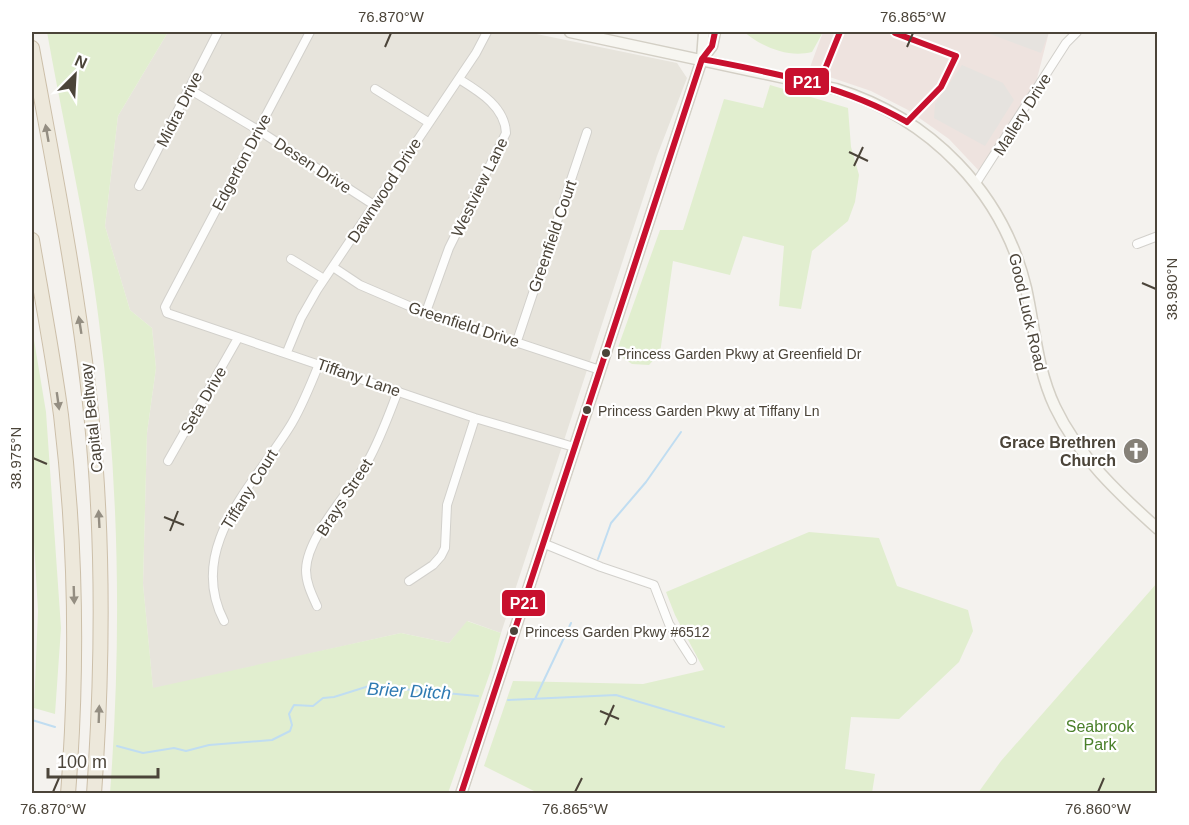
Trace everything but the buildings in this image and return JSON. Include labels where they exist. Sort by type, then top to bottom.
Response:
[{"type":"highway","name":"Capital Beltway","points":[[32,48],[73,281],[96,464],[102,622],[94,794]]},
{"type":"highway","name":"Capital Beltway","points":[[32,240],[60,413],[70,516],[74,658],[68,794]]},
{"type":"main road","name":"Good Luck Road","points":[[570,32],[806,81],[860,97],[927,135],[976,183],[1002,223],[1014,250],[1026,289],[1041,371],[1056,408],[1085,455],[1158,529]]},
{"type":"main road","points":[[461,794],[545,544],[574,447],[702,59],[704,32]]},
{"type":"main road","points":[[702,59],[712,46],[715,32]]},
{"type":"street","name":"Midra Drive","points":[[139,186],[218,32]]},
{"type":"street","name":"Edgerton Drive","points":[[173,292],[310,32]]},
{"type":"street","name":"Dawnwood Drive","points":[[287,352],[301,318],[324,279],[459,79],[487,32]]},
{"type":"street","name":"Mallery Drive","points":[[976,183],[1066,43],[1077,32]]},
{"type":"street","name":"Westview Lane","points":[[426,312],[449,248],[506,133],[506,122],[502,114],[477,90],[459,79]]},
{"type":"street","name":"Desen Drive","points":[[189,89],[258,129],[374,205]]},
{"type":"street","points":[[375,89],[428,123]]},
{"type":"street","name":"Greenfield Court","points":[[517,341],[586,132]]},
{"type":"street","points":[[1137,244],[1158,236]]},
{"type":"street","points":[[291,259],[324,279]]},
{"type":"street","name":"Greenfield Drive","points":[[333,267],[360,285],[426,312],[600,370]]},
{"type":"street","name":"Tiffany Lane","points":[[173,292],[165,308],[167,313],[238,338],[287,352],[475,418],[574,447]]},
{"type":"street","name":"Seta Drive","points":[[168,461],[238,338]]},
{"type":"street","name":"Tiffany Court","points":[[224,621],[218,608],[215,590],[215,555],[220,535],[232,511],[292,423],[318,364]]},
{"type":"street","name":"Brays Street","points":[[316,606],[306,571],[311,553],[377,445],[398,391]]},
{"type":"street","points":[[409,581],[433,565],[445,548],[447,505],[475,418]]},
{"type":"street","points":[[545,544],[601,567],[654,585],[669,624],[692,660]]},
{"type":"shaded area","points":[[168,32],[527,32],[677,63],[687,78],[657,156],[501,633],[468,621],[449,643],[401,633],[153,689],[143,584],[147,433],[156,368],[152,328],[130,310],[105,226],[118,116]]},
{"type":"shaded area","points":[[823,32],[1049,32],[1032,98],[982,174],[949,139],[908,110],[871,91],[809,70]]},
{"type":"shaded area","points":[[985,32],[1049,32],[1041,53]]},
{"type":"shaded area","points":[[962,65],[1003,83],[1014,100],[985,146],[934,118],[935,104]]},
{"type":"green space","points":[[47,32],[168,32],[118,116],[105,226],[130,310],[152,328],[156,368],[147,433],[143,584],[153,688],[401,633],[449,643],[467,621],[501,633],[491,670],[448,793],[110,793],[117,616],[111,440],[94,286]]},
{"type":"green space","points":[[744,32],[823,32],[812,52],[794,54],[767,47]]},
{"type":"green space","points":[[770,85],[848,108],[851,147],[859,175],[855,202],[848,221],[812,251],[801,309],[779,306],[784,246],[743,236],[730,275],[673,261],[660,353],[649,365],[632,364],[616,353],[660,230],[683,230],[724,99],[763,108]]},
{"type":"green space","points":[[32,328],[46,412],[61,628],[55,714],[34,708],[38,611],[32,508]]},
{"type":"green space","points":[[809,532],[879,538],[897,586],[968,610],[973,631],[959,662],[899,719],[851,717],[845,769],[875,774],[872,793],[538,793],[484,766],[513,681],[643,684],[704,670],[675,615],[666,592]]},
{"type":"green space","name":"Seabrook Park","points":[[1157,583],[1157,793],[978,793],[1001,761]]},
{"type":"waterway","points":[[598,559],[611,523],[646,482],[681,432]]},
{"type":"waterway","points":[[535,699],[571,623]]},
{"type":"waterway","name":"Brier Ditch","points":[[117,746],[143,753],[174,748],[186,751],[209,745],[272,740],[290,731],[292,725],[289,714],[294,705],[313,706],[323,698],[334,697],[369,686],[478,696]]},
{"type":"waterway","name":"Brier Ditch","points":[[508,700],[616,695],[724,727]]},
{"type":"waterway","name":"Brier Ditch","points":[[32,720],[55,727]]},
{"type":"transit line","name":"P21","points":[[461,794],[702,59],[712,46],[715,32]]},
{"type":"transit line","name":"P21","points":[[819,84],[840,32]]},
{"type":"transit line","name":"P21","points":[[895,33],[956,56]]},
{"type":"transit line","name":"P21","points":[[907,122],[941,87],[956,56]]},
{"type":"transit line","name":"P21","points":[[702,59],[782,75],[833,89],[883,109],[907,122]]},
{"type":"place","name":"Princess Garden Pkwy at Greenfield Dr","points":[[606,353]]},
{"type":"place","name":"Princess Garden Pkwy at Tiffany Ln","points":[[587,410]]},
{"type":"place","name":"Grace Brethren Church","points":[[1136,451]]},
{"type":"place","name":"Princess Garden Pkwy #6512","points":[[514,631]]}]
